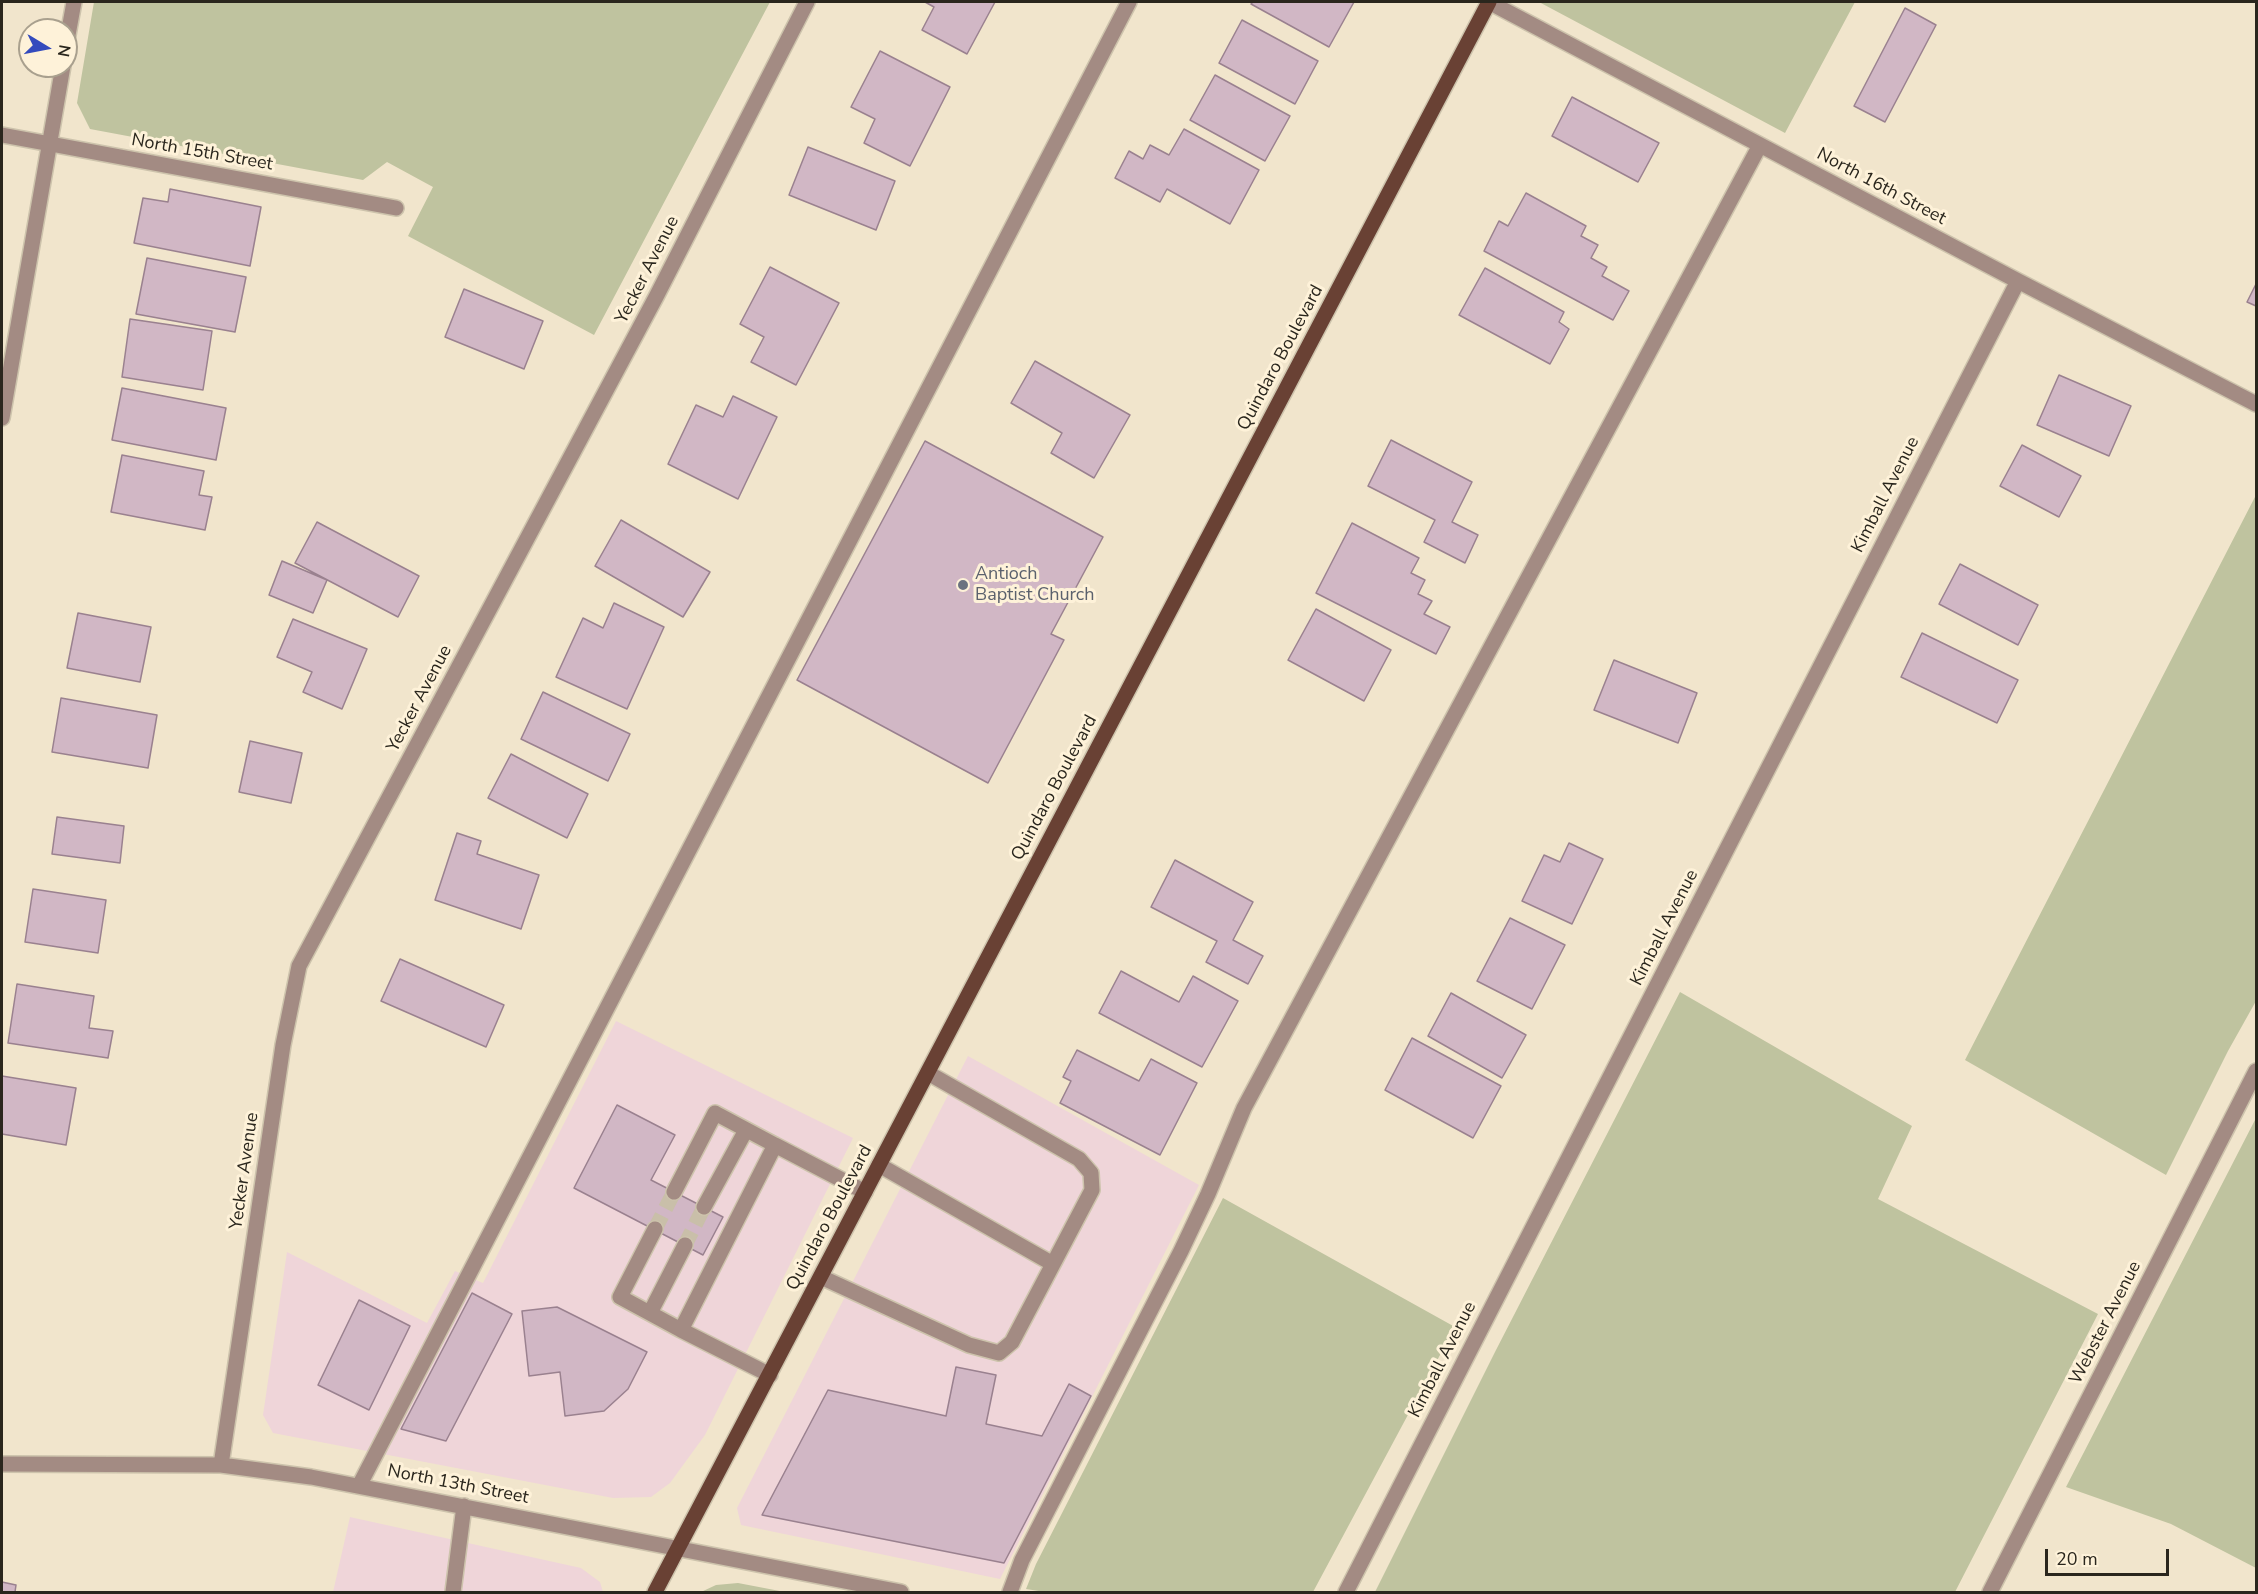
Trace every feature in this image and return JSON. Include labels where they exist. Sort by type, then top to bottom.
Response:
[{"type":"main road","name":"Quindaro Boulevard","points":[[656,1593],[1489,2]]},
{"type":"street","points":[[71,18],[74,2]]},
{"type":"street","name":"Yecker Avenue","points":[[221,1465],[283,1045],[299,966],[656,297],[807,2]]},
{"type":"street","points":[[359,1486],[1129,2]]},
{"type":"street","name":"North 16th Street","points":[[1489,2],[2256,404]]},
{"type":"street","points":[[2,417],[61,78]]},
{"type":"street","name":"North 15th Street","points":[[2,135],[396,208]]},
{"type":"street","points":[[1010,1593],[1022,1560],[1190,1232],[1244,1108],[1760,145]]},
{"type":"street","name":"Kimball Avenue","points":[[1346,1593],[2018,281]]},
{"type":"street","name":"Webster Avenue","points":[[1990,1593],[2256,1071]]},
{"type":"street","points":[[821,1277],[969,1345],[999,1353],[1012,1342],[1092,1190],[1091,1173],[1079,1159],[928,1074]]},
{"type":"street","points":[[674,1192],[715,1113],[865,1192]]},
{"type":"street","points":[[704,1207],[746,1130]]},
{"type":"street","points":[[681,1330],[775,1145]]},
{"type":"street","points":[[879,1165],[1053,1263]]},
{"type":"street","points":[[655,1229],[620,1297],[770,1375]]},
{"type":"street","points":[[650,1313],[685,1245]]},
{"type":"street","name":"North 13th Street","points":[[2,1464],[221,1465],[311,1477],[901,1593]]},
{"type":"street","points":[[453,1593],[464,1506]]},
{"type":"shaded area","points":[[616,1021],[853,1138],[705,1435],[670,1483],[651,1497],[613,1498],[273,1433],[263,1415],[287,1252],[427,1323],[455,1271],[483,1283]]},
{"type":"shaded area","points":[[968,1056],[1199,1185],[1000,1579],[741,1525],[737,1508]]},
{"type":"shaded area","points":[[350,1517],[581,1568],[600,1582],[603,1592],[333,1592]]},
{"type":"green space","points":[[94,2],[770,2],[594,335],[408,236],[433,187],[387,162],[363,180],[90,129],[77,103]]},
{"type":"green space","points":[[1539,2],[1855,2],[1785,133]]},
{"type":"green space","points":[[2256,495],[2256,1001],[2228,1051],[2166,1175],[1965,1060]]},
{"type":"green space","points":[[1680,992],[1912,1126],[1878,1199],[2098,1314],[1955,1592],[1375,1592],[1496,1350]]},
{"type":"green space","points":[[2256,1118],[2256,1568],[2171,1524],[2066,1487]]},
{"type":"green space","points":[[1223,1198],[1455,1327],[1313,1592],[1045,1592],[1026,1589],[1036,1564]]},
{"type":"green space","points":[[738,1583],[785,1592],[701,1592],[716,1585]]},
{"type":"building","points":[[925,2],[995,2],[967,54],[922,30],[934,7]]},
{"type":"building","points":[[1253,2],[1354,2],[1329,47],[1251,4]]},
{"type":"building","points":[[1905,8],[1936,25],[1885,122],[1854,106]]},
{"type":"building","points":[[1242,20],[1318,61],[1295,104],[1219,63]]},
{"type":"building","points":[[880,51],[950,87],[910,166],[864,143],[875,119],[851,107]]},
{"type":"building","points":[[1215,75],[1290,116],[1265,161],[1190,120]]},
{"type":"building","points":[[1572,97],[1659,143],[1638,182],[1552,136]]},
{"type":"building","points":[[1184,129],[1259,170],[1230,224],[1167,189],[1160,202],[1115,178],[1129,151],[1143,159],[1150,145],[1169,155]]},
{"type":"building","points":[[808,147],[895,181],[876,230],[789,195]]},
{"type":"building","points":[[170,189],[261,207],[250,266],[134,243],[143,198],[168,202]]},
{"type":"building","points":[[1526,193],[1586,226],[1581,236],[1598,245],[1591,258],[1607,267],[1602,276],[1629,291],[1613,320],[1484,251],[1499,221],[1508,226]]},
{"type":"building","points":[[147,258],[246,277],[235,332],[136,314]]},
{"type":"building","points":[[770,267],[839,303],[796,385],[751,362],[764,337],[740,324]]},
{"type":"building","points":[[1485,268],[1564,312],[1559,322],[1569,329],[1550,364],[1459,315]]},
{"type":"building","points":[[2256,284],[2256,306],[2247,302]]},
{"type":"building","points":[[464,289],[543,321],[524,369],[445,337]]},
{"type":"building","points":[[130,319],[212,331],[203,390],[122,377]]},
{"type":"building","points":[[1035,361],[1130,415],[1094,478],[1051,453],[1062,433],[1011,403]]},
{"type":"building","points":[[2059,375],[2131,406],[2109,456],[2037,425]]},
{"type":"building","points":[[122,388],[226,408],[216,460],[112,440]]},
{"type":"building","points":[[733,396],[777,417],[738,499],[668,464],[696,405],[723,417]]},
{"type":"building","points":[[1391,440],[1472,482],[1452,522],[1478,535],[1465,563],[1424,542],[1435,520],[1368,486]]},
{"type":"building","name":"Antioch Baptist Church","points":[[925,441],[1103,537],[1051,634],[1064,640],[988,783],[797,680]]},
{"type":"building","points":[[2022,445],[2081,476],[2059,517],[2000,486]]},
{"type":"building","points":[[122,455],[204,471],[199,495],[212,497],[205,530],[111,512]]},
{"type":"building","points":[[621,520],[710,572],[683,617],[595,566]]},
{"type":"building","points":[[317,522],[419,576],[398,617],[295,563]]},
{"type":"building","points":[[1352,523],[1419,558],[1411,573],[1425,580],[1418,594],[1432,601],[1424,614],[1450,627],[1436,654],[1316,593]]},
{"type":"building","points":[[282,561],[327,580],[313,613],[269,595]]},
{"type":"building","points":[[1960,564],[2038,605],[2018,645],[1939,604]]},
{"type":"building","points":[[614,603],[664,627],[627,709],[556,677],[583,618],[603,628]]},
{"type":"building","points":[[1316,609],[1391,650],[1364,701],[1288,660]]},
{"type":"building","points":[[78,613],[151,627],[140,682],[67,668]]},
{"type":"building","points":[[293,619],[367,649],[342,709],[303,692],[312,672],[277,657]]},
{"type":"building","points":[[1922,633],[2018,680],[1997,723],[1901,677]]},
{"type":"building","points":[[1614,660],[1697,693],[1678,743],[1594,710]]},
{"type":"building","points":[[543,692],[630,734],[608,781],[521,739]]},
{"type":"building","points":[[61,698],[157,715],[148,768],[52,752]]},
{"type":"building","points":[[250,741],[302,753],[291,803],[239,792]]},
{"type":"building","points":[[511,754],[588,794],[567,838],[488,798]]},
{"type":"building","points":[[57,817],[124,826],[120,863],[52,854]]},
{"type":"building","points":[[457,833],[481,841],[477,854],[539,875],[521,929],[435,900]]},
{"type":"building","points":[[1569,843],[1603,859],[1572,924],[1522,901],[1544,855],[1560,862]]},
{"type":"building","points":[[1175,860],[1253,902],[1233,940],[1263,956],[1248,984],[1206,962],[1217,941],[1151,907]]},
{"type":"building","points":[[33,889],[106,900],[98,953],[25,942]]},
{"type":"building","points":[[1510,918],[1565,945],[1532,1009],[1477,981]]},
{"type":"building","points":[[400,959],[504,1005],[486,1047],[381,1001]]},
{"type":"building","points":[[1121,971],[1179,1002],[1193,976],[1238,1001],[1202,1067],[1099,1013]]},
{"type":"building","points":[[17,984],[94,996],[89,1028],[113,1031],[108,1058],[8,1043]]},
{"type":"building","points":[[1451,993],[1526,1035],[1502,1078],[1428,1036]]},
{"type":"building","points":[[1412,1038],[1501,1086],[1473,1138],[1385,1090]]},
{"type":"building","points":[[1077,1050],[1139,1081],[1151,1059],[1197,1083],[1160,1155],[1060,1103],[1071,1081],[1063,1077]]},
{"type":"building","points":[[2,1076],[76,1088],[66,1145],[2,1134]]},
{"type":"building","points":[[617,1105],[675,1135],[651,1180],[723,1217],[703,1255],[574,1188]]},
{"type":"building","points":[[472,1293],[512,1314],[446,1441],[401,1429]]},
{"type":"building","points":[[359,1300],[410,1326],[369,1410],[318,1385]]},
{"type":"building","points":[[557,1307],[647,1352],[628,1389],[604,1411],[565,1416],[560,1372],[529,1376],[522,1311]]},
{"type":"building","points":[[956,1367],[996,1375],[986,1424],[1042,1436],[1069,1384],[1091,1396],[1004,1563],[762,1515],[828,1390],[946,1416]]},
{"type":"building","points":[[2,1582],[16,1585],[15,1592],[2,1592]]},
{"type":"tunnel","points":[[655,1229],[674,1192]]},
{"type":"tunnel","points":[[685,1245],[704,1207]]},
{"type":"place","name":"Antioch Baptist Church","points":[[963,585]]}]
